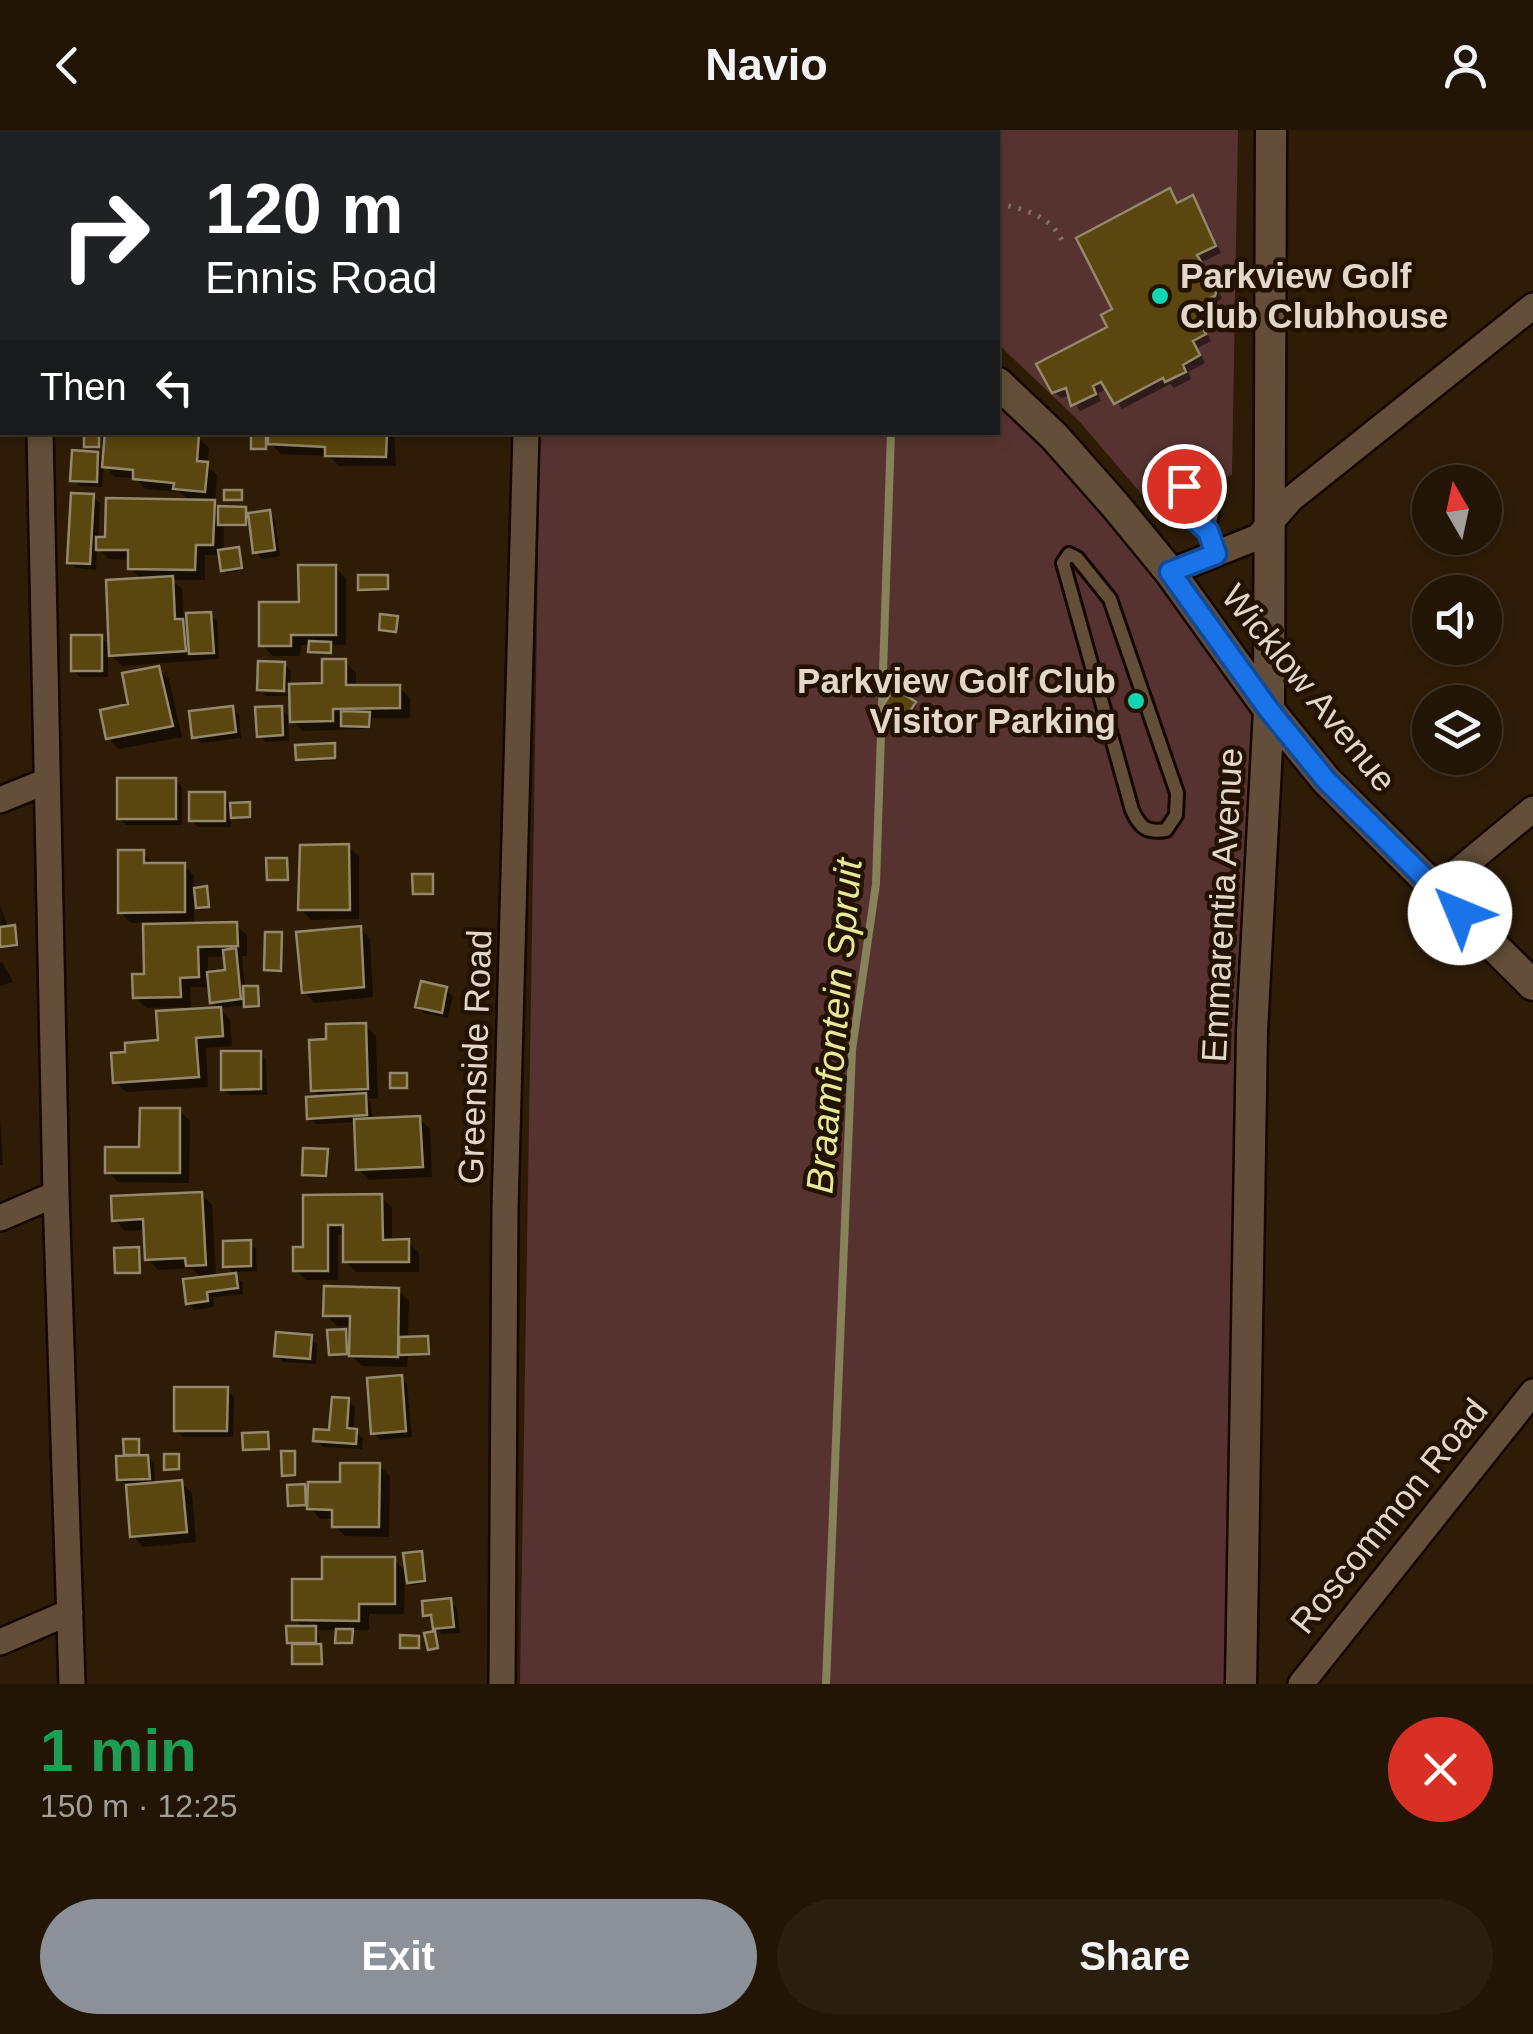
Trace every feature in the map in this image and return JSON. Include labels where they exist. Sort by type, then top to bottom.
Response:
[{"type":"street","name":"Emmarentia Avenue","points":[[1241,1684],[1252,1031],[1269,710],[1272,130]]},
{"type":"street","points":[[1170,572],[1212,542],[1258,537],[1291,499],[1533,306]]},
{"type":"street","name":"Wicklow Avenue","points":[[1000,385],[1082,466],[1170,572],[1269,710],[1326,780],[1533,985]]},
{"type":"street","points":[[40,435],[56,1194],[72,1684]]},
{"type":"street","name":"Greenside Road","points":[[502,1684],[506,1208],[526,435]]},
{"type":"street","points":[[0,800],[47,781]]},
{"type":"street","points":[[1436,889],[1533,810]]},
{"type":"street","points":[[0,1218],[56,1194]]},
{"type":"street","name":"Roscommon Road","points":[[1301,1684],[1533,1392]]},
{"type":"street","points":[[0,1642],[70,1612]]},
{"type":"lane","points":[[1202,482],[1212,514],[1212,542]]},
{"type":"lane","points":[[1184,486],[1194,519],[1212,542]]},
{"type":"lane","points":[[1069,554],[1076,558],[1115,596],[1177,794],[1176,816],[1166,830],[1152,832],[1143,828],[1132,810],[1064,557],[1069,554]]},
{"type":"path","points":[[1000,204],[1018,207],[1044,220],[1061,235],[1064,247]]},
{"type":"shaded area","points":[[1000,130],[1238,130],[1232,475],[1144,497],[1079,421],[1000,346]]},
{"type":"shaded area","points":[[1000,408],[1152,565],[1269,710],[1245,1684],[520,1684],[540,435],[1000,435]]},
{"type":"building","name":"Parkview Golf Club Clubhouse","points":[[1170,188],[1177,203],[1193,195],[1216,246],[1197,255],[1217,289],[1215,296],[1208,299],[1216,314],[1200,323],[1206,334],[1193,341],[1200,355],[1183,365],[1186,372],[1165,382],[1163,378],[1114,404],[1101,382],[1093,386],[1096,394],[1071,406],[1066,388],[1052,393],[1036,364],[1107,327],[1101,315],[1112,309],[1076,238]]},
{"type":"building","points":[[84,435],[99,435],[99,447],[84,447]]},
{"type":"building","points":[[105,435],[199,435],[197,461],[208,462],[205,492],[173,489],[174,483],[133,479],[133,470],[102,467]]},
{"type":"building","points":[[251,435],[266,435],[266,449],[251,449]]},
{"type":"building","points":[[268,435],[387,435],[386,457],[325,456],[325,447],[268,444]]},
{"type":"building","points":[[72,450],[98,452],[97,482],[70,481]]},
{"type":"building","points":[[224,490],[242,490],[242,500],[224,500]]},
{"type":"building","points":[[71,493],[94,494],[90,564],[67,563]]},
{"type":"building","points":[[106,498],[215,500],[213,545],[196,545],[195,570],[128,569],[128,550],[96,550],[96,537],[105,537]]},
{"type":"building","points":[[218,506],[246,507],[246,525],[218,525]]},
{"type":"building","points":[[270,510],[275,550],[253,553],[248,513]]},
{"type":"building","points":[[239,547],[242,568],[221,571],[218,550]]},
{"type":"building","points":[[298,565],[336,565],[336,635],[291,635],[291,646],[259,646],[259,602],[299,602]]},
{"type":"building","points":[[358,575],[388,575],[388,589],[358,590]]},
{"type":"building","points":[[173,576],[175,619],[183,619],[186,651],[109,656],[106,580]]},
{"type":"building","points":[[211,612],[214,653],[189,654],[186,613]]},
{"type":"building","points":[[380,614],[398,616],[396,632],[379,630]]},
{"type":"building","points":[[71,635],[102,635],[102,671],[71,671]]},
{"type":"building","points":[[309,641],[331,642],[331,653],[308,652]]},
{"type":"building","points":[[322,659],[346,659],[346,685],[400,685],[400,708],[333,709],[333,721],[290,722],[289,684],[322,683]]},
{"type":"building","points":[[258,661],[285,662],[284,691],[257,690]]},
{"type":"building","points":[[159,666],[173,726],[106,739],[100,710],[128,704],[122,673]]},
{"type":"building","points":[[894,688],[916,702],[904,721],[882,707]]},
{"type":"building","points":[[233,706],[236,732],[192,738],[189,711]]},
{"type":"building","points":[[282,706],[283,735],[257,737],[255,707]]},
{"type":"building","points":[[341,711],[370,712],[369,727],[341,726]]},
{"type":"building","points":[[335,743],[335,758],[296,760],[295,745]]},
{"type":"building","points":[[117,778],[176,778],[176,819],[117,819]]},
{"type":"building","points":[[189,792],[225,792],[225,821],[189,821]]},
{"type":"building","points":[[250,802],[250,817],[231,818],[230,803]]},
{"type":"building","points":[[349,844],[350,910],[298,910],[300,845]]},
{"type":"building","points":[[118,850],[144,850],[144,863],[185,863],[185,912],[118,913]]},
{"type":"building","points":[[266,858],[287,858],[288,880],[267,880]]},
{"type":"building","points":[[412,874],[433,874],[433,894],[413,894]]},
{"type":"building","points":[[207,886],[209,907],[196,908],[194,888]]},
{"type":"building","points":[[237,922],[238,946],[198,947],[199,977],[180,978],[181,997],[133,998],[132,974],[144,974],[143,924]]},
{"type":"building","points":[[15,925],[17,945],[0,947],[0,927]]},
{"type":"building","points":[[361,926],[364,987],[302,993],[296,932]]},
{"type":"building","points":[[265,932],[282,932],[281,971],[264,970]]},
{"type":"building","points":[[236,948],[241,999],[210,1003],[207,972],[225,970],[223,950]]},
{"type":"building","points":[[421,981],[447,987],[442,1013],[415,1007]]},
{"type":"building","points":[[243,986],[258,986],[259,1006],[244,1007]]},
{"type":"building","points":[[221,1007],[223,1036],[196,1038],[199,1077],[113,1083],[111,1053],[125,1052],[125,1043],[158,1040],[156,1011]]},
{"type":"building","points":[[366,1023],[368,1089],[311,1091],[309,1040],[326,1039],[326,1024]]},
{"type":"building","points":[[221,1051],[261,1051],[261,1089],[221,1090]]},
{"type":"building","points":[[390,1073],[407,1073],[407,1088],[390,1088]]},
{"type":"building","points":[[366,1093],[367,1115],[307,1119],[306,1097]]},
{"type":"building","points":[[140,1108],[180,1108],[180,1173],[105,1173],[105,1147],[139,1147]]},
{"type":"building","points":[[420,1116],[423,1167],[356,1170],[354,1119]]},
{"type":"building","points":[[303,1148],[328,1149],[326,1176],[302,1175]]},
{"type":"building","points":[[202,1192],[206,1265],[186,1266],[185,1258],[145,1260],[143,1219],[112,1221],[111,1196]]},
{"type":"building","points":[[382,1194],[383,1240],[409,1239],[409,1262],[343,1262],[343,1225],[328,1225],[328,1271],[293,1271],[293,1247],[303,1247],[303,1195]]},
{"type":"building","points":[[251,1240],[251,1266],[223,1267],[223,1241]]},
{"type":"building","points":[[139,1247],[140,1273],[115,1273],[114,1248]]},
{"type":"building","points":[[236,1273],[238,1288],[207,1292],[208,1301],[186,1304],[183,1279]]},
{"type":"building","points":[[324,1286],[399,1288],[398,1357],[349,1356],[350,1316],[323,1316]]},
{"type":"building","points":[[346,1329],[347,1354],[329,1355],[327,1330]]},
{"type":"building","points":[[276,1332],[312,1335],[310,1359],[274,1356]]},
{"type":"building","points":[[428,1336],[429,1354],[399,1355],[399,1337]]},
{"type":"building","points":[[402,1375],[406,1431],[371,1434],[367,1378]]},
{"type":"building","points":[[174,1387],[228,1387],[227,1431],[174,1431]]},
{"type":"building","points":[[332,1397],[349,1398],[347,1428],[357,1429],[356,1444],[313,1441],[314,1429],[329,1430]]},
{"type":"building","points":[[268,1432],[269,1449],[243,1450],[242,1433]]},
{"type":"building","points":[[123,1439],[139,1439],[139,1455],[124,1455]]},
{"type":"building","points":[[281,1451],[295,1451],[295,1475],[282,1476]]},
{"type":"building","points":[[164,1454],[179,1454],[179,1469],[164,1470]]},
{"type":"building","points":[[148,1455],[150,1479],[117,1480],[116,1456]]},
{"type":"building","points":[[340,1463],[380,1463],[379,1527],[332,1527],[332,1510],[307,1509],[308,1482],[340,1482]]},
{"type":"building","points":[[182,1480],[187,1532],[130,1537],[126,1485]]},
{"type":"building","points":[[305,1484],[306,1505],[288,1506],[287,1485]]},
{"type":"building","points":[[422,1551],[425,1581],[407,1583],[403,1553]]},
{"type":"building","points":[[322,1557],[395,1557],[395,1604],[359,1604],[359,1621],[292,1620],[292,1579],[322,1579]]},
{"type":"building","points":[[451,1598],[454,1627],[433,1629],[431,1615],[423,1616],[422,1601]]},
{"type":"building","points":[[286,1626],[316,1626],[316,1643],[287,1643]]},
{"type":"building","points":[[336,1629],[353,1629],[352,1643],[335,1643]]},
{"type":"building","points":[[435,1631],[438,1648],[428,1650],[424,1633]]},
{"type":"building","points":[[400,1635],[419,1636],[419,1648],[400,1648]]},
{"type":"building","points":[[292,1644],[321,1644],[322,1664],[292,1664]]},
{"type":"waterway","name":"Braamfontein Spruit","points":[[826,1684],[852,1050],[876,884],[891,435]]},
{"type":"place","name":"Parkview Golf Club Clubhouse","points":[[1160,296]]},
{"type":"place","name":"Parkview Golf Club Visitor Parking","points":[[1136,701]]},
{"type":"route","points":[[1184,486],[1194,519],[1208,531],[1216,554],[1170,572],[1269,710],[1326,780],[1460,913]]}]
